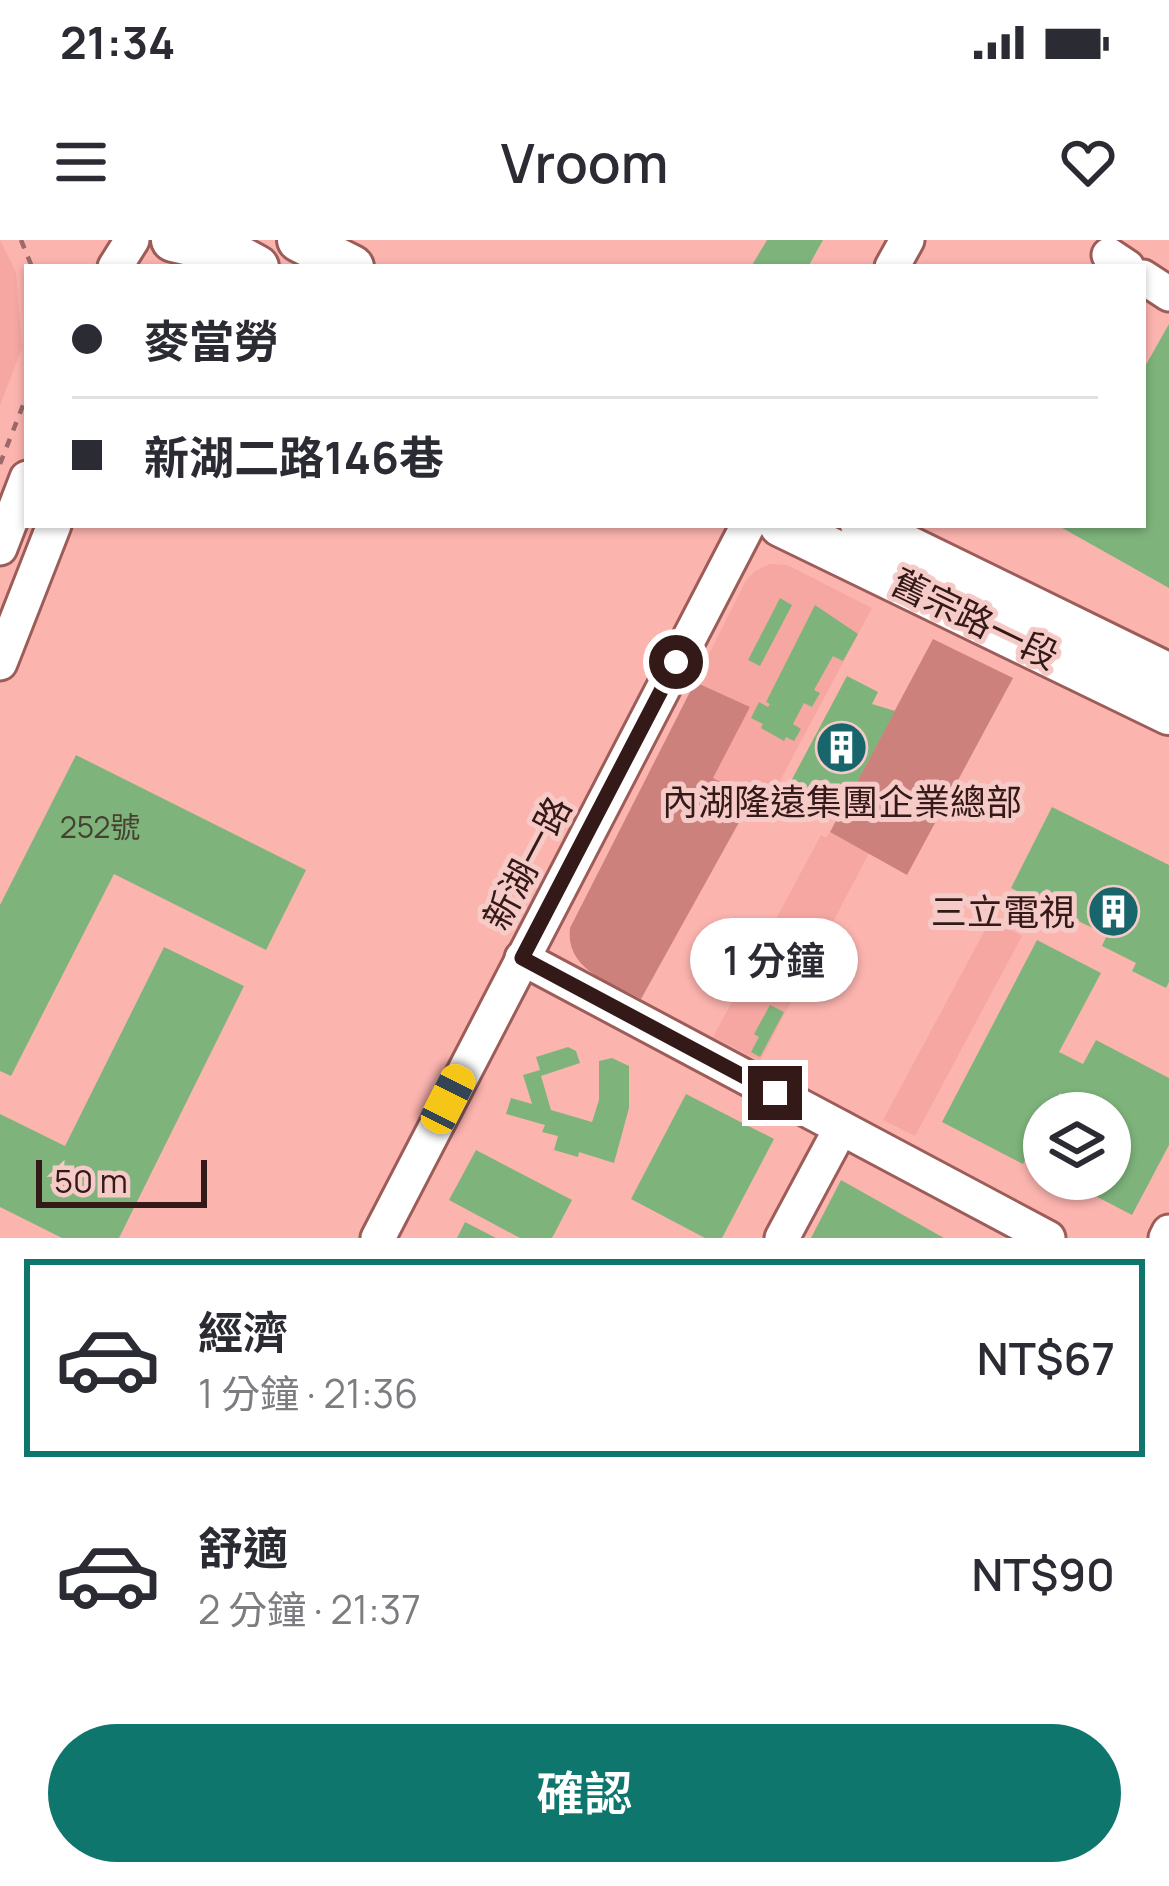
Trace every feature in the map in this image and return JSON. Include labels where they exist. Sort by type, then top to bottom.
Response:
[{"type":"main road","points":[[174,240],[233,254],[251,264]]},
{"type":"main road","points":[[299,240],[346,264]]},
{"type":"main road","name":"舊宗路一段","points":[[787,528],[1169,713]]},
{"type":"main road","name":"舊宗路一段","points":[[868,528],[1169,675]]},
{"type":"street","points":[[0,548],[24,486]]},
{"type":"street","points":[[0,663],[53,528]]},
{"type":"street","name":"新湖一路","points":[[378,1238],[746,528]]},
{"type":"street","points":[[522,958],[1048,1238]]},
{"type":"street","points":[[782,1238],[841,1128]]},
{"type":"path","points":[[0,464],[24,402]]},
{"type":"shaded area","points":[[0,240],[16,272],[22,348],[0,405]]},
{"type":"shaded area","points":[[770,564],[787,565],[872,608],[766,807],[713,779],[695,682],[745,582]]},
{"type":"shaded area","points":[[933,639],[1013,678],[907,875],[830,832]]},
{"type":"shaded area","points":[[695,682],[750,707],[713,778],[752,799],[641,999],[582,964],[570,942],[570,928]]},
{"type":"shaded area","points":[[830,832],[869,853],[760,1061],[713,1037],[821,835],[826,838]]},
{"type":"shaded area","points":[[991,919],[1022,936],[915,1136],[883,1120]]},
{"type":"building","points":[[767,240],[823,240],[810,264],[753,264]]},
{"type":"building","points":[[1169,324],[1169,588],[1062,528],[1146,528],[1146,365]]},
{"type":"building","points":[[780,598],[792,605],[760,666],[748,660]]},
{"type":"building","points":[[815,605],[858,634],[843,661],[833,656],[814,690],[820,693],[812,707],[804,703],[793,724],[801,729],[794,741],[786,737],[784,741],[751,718],[759,702],[770,704],[766,702]]},
{"type":"building","name":"內湖隆遠集團企業總部","points":[[847,676],[878,692],[872,704],[895,711],[838,817],[826,810],[829,804],[790,783]]},
{"type":"building","points":[[76,755],[306,870],[266,950],[114,874],[11,1076],[0,1071],[0,905]]},
{"type":"building","name":"三立電視","points":[[1052,807],[1169,865],[1166,988],[1132,971],[1136,963],[1102,946],[1107,935],[1011,888]]},
{"type":"building","points":[[1037,940],[1101,973],[1059,1052],[1083,1064],[1096,1040],[1169,1078],[1169,1145],[1132,1215],[1103,1200],[1131,1200],[1131,1092],[1023,1092],[1023,1164],[942,1122]]},
{"type":"building","points":[[164,947],[244,986],[119,1238],[62,1238],[0,1207],[0,1114],[65,1146]]},
{"type":"building","points":[[770,1005],[784,1012],[760,1057],[751,1052],[759,1037],[754,1034]]},
{"type":"building","points":[[568,1047],[576,1051],[580,1063],[541,1076],[551,1110],[592,1122],[599,1100],[599,1061],[612,1058],[629,1066],[629,1108],[614,1163],[554,1150],[558,1136],[542,1132],[545,1125],[506,1114],[511,1098],[532,1104],[523,1075],[540,1070],[536,1057]]},
{"type":"building","points":[[686,1094],[774,1139],[722,1238],[705,1238],[631,1199]]},
{"type":"building","points":[[476,1150],[572,1200],[552,1238],[520,1238],[449,1200]]},
{"type":"building","points":[[841,1180],[944,1238],[811,1238]]},
{"type":"building","points":[[465,1222],[496,1238],[457,1238]]},
{"type":"place","name":"內湖隆遠集團企業總部","points":[[842,747]]},
{"type":"place","name":"三立電視","points":[[1114,912]]},
{"type":"route","points":[[676,662],[522,958],[775,1093]]}]
